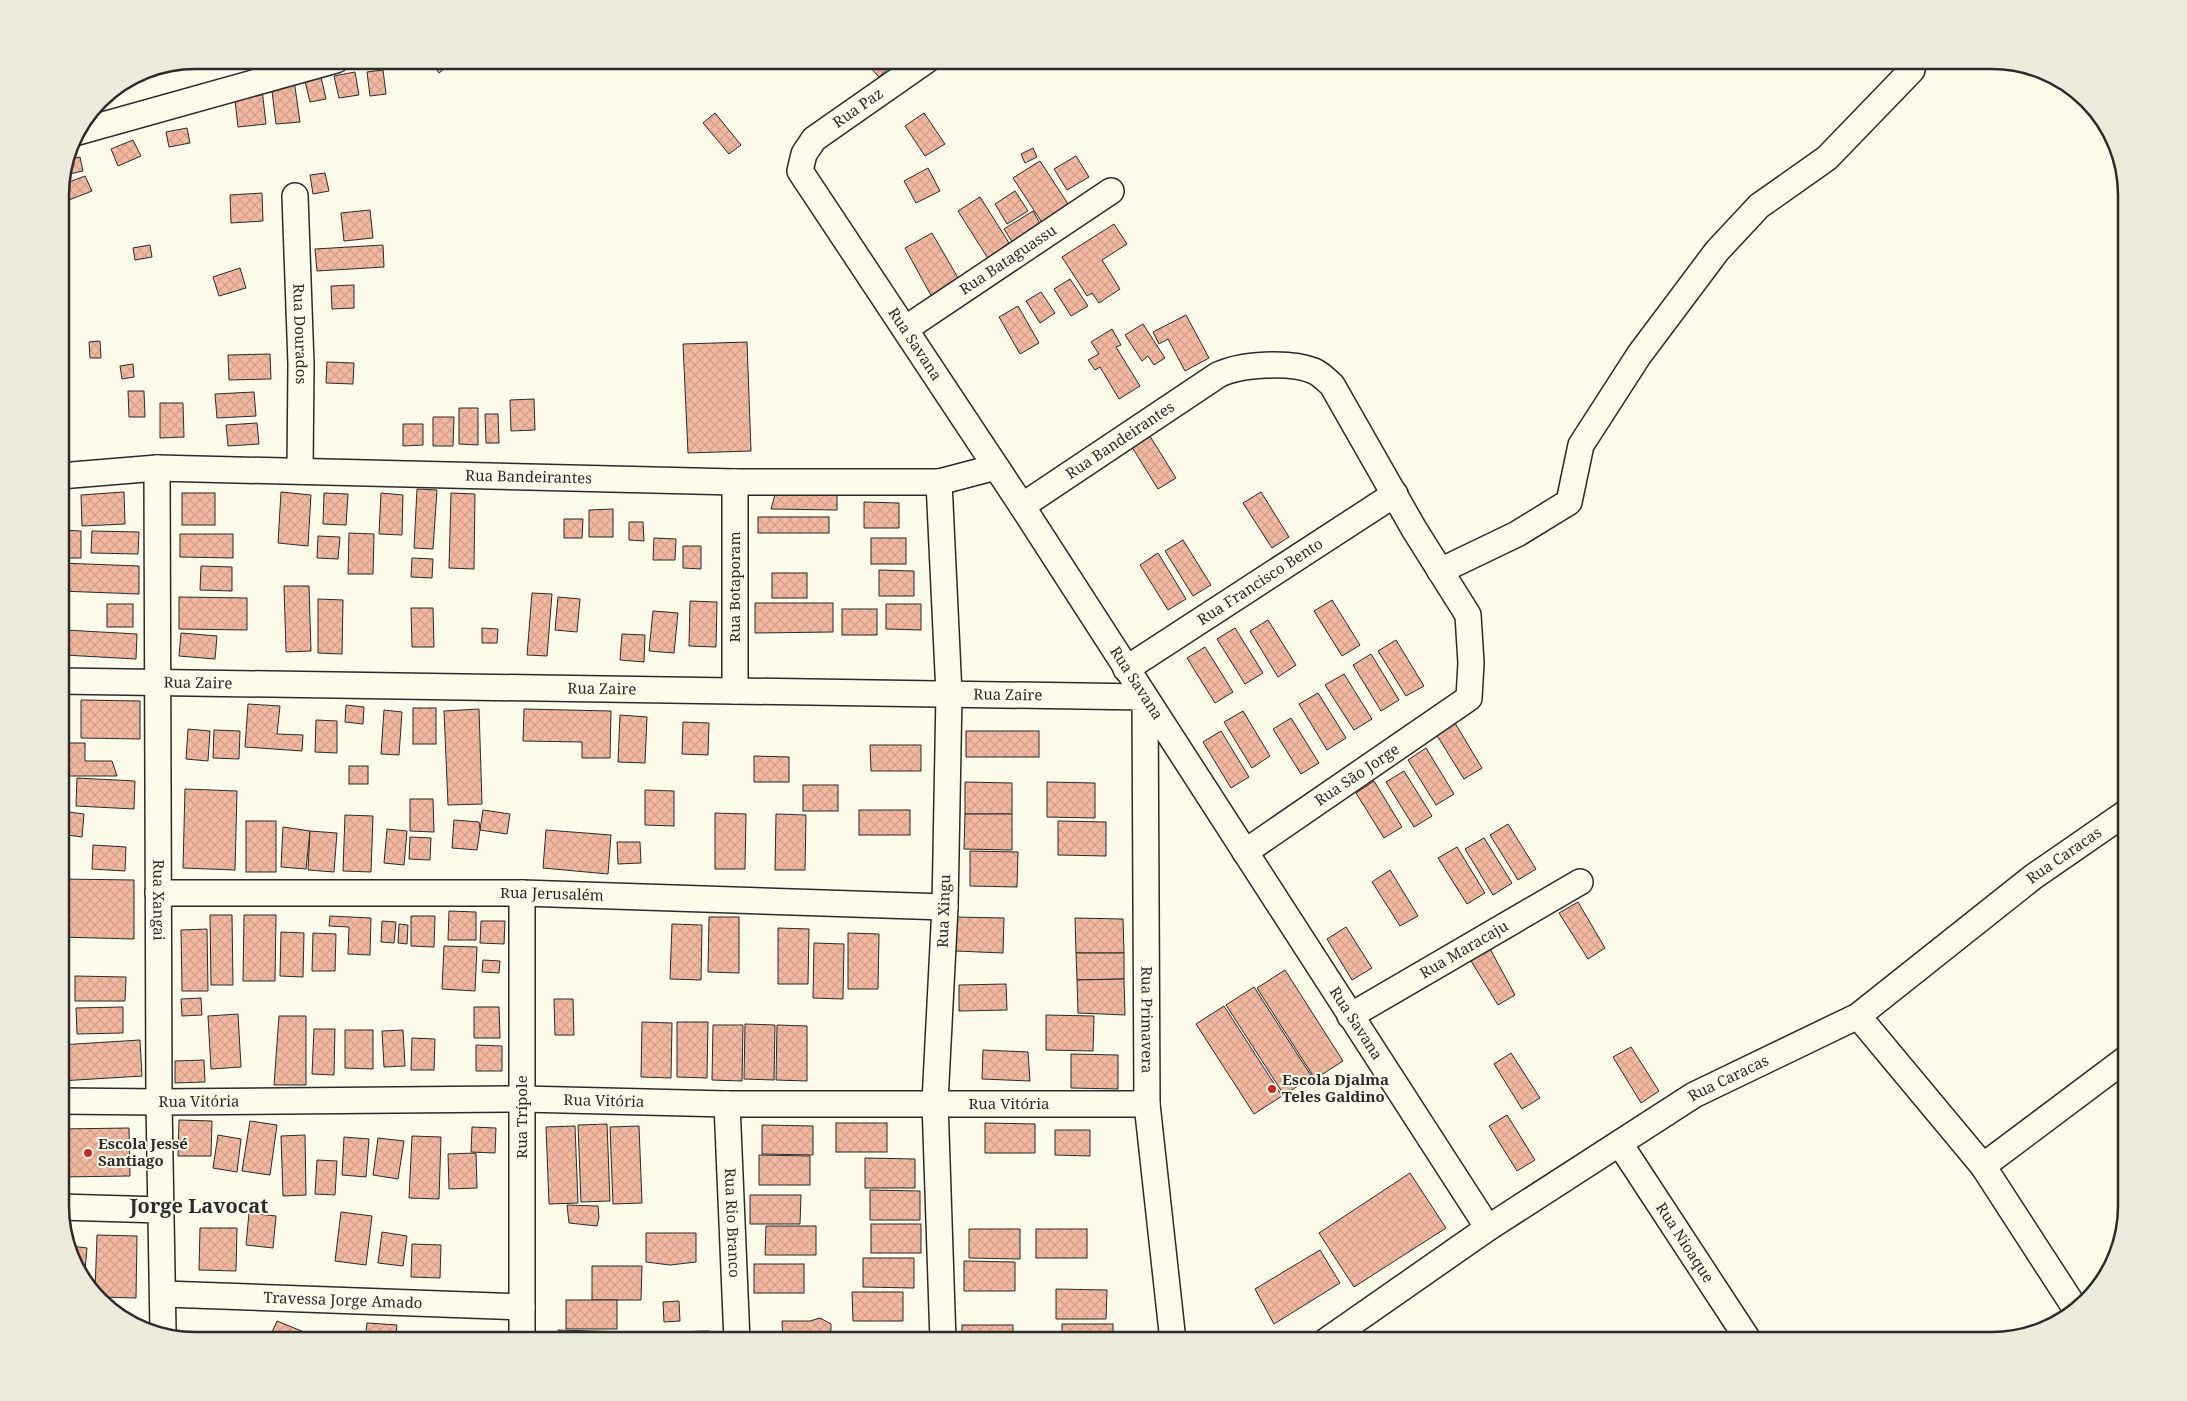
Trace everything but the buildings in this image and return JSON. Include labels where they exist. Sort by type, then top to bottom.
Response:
[{"type":"street","points":[[88,129],[304,69]]},
{"type":"street","name":"Rua Paz","points":[[814,139],[914,69]]},
{"type":"street","points":[[1440,571],[1518,534],[1569,502],[1581,445],[1639,355],[1717,251],[1759,206],[1827,158],[1912,69]]},
{"type":"street","name":"Rua Savana","points":[[814,139],[804,154],[800,170],[1022,506],[1488,1228]]},
{"type":"street","name":"Rua Bataguassu","points":[[905,329],[1111,191]]},
{"type":"street","name":"Rua Dourados","points":[[296,196],[301,364],[300,470]]},
{"type":"street","name":"Rua Bandeirantes","points":[[1022,506],[1218,375],[1230,369],[1288,365],[1312,370],[1322,375],[1332,385],[1440,571],[1468,615],[1471,663],[1470,698]]},
{"type":"street","name":"Rua Bandeirantes","points":[[69,475],[157,468],[735,482],[939,482],[996,467]]},
{"type":"street","name":"Rua Xangai","points":[[157,468],[159,1102],[164,1294],[163,1328]]},
{"type":"street","name":"Rua Botaporam","points":[[735,482],[736,691]]},
{"type":"street","name":"Rua Xingu","points":[[939,482],[948,694],[945,907],[935,1102],[943,1332]]},
{"type":"street","name":"Rua Francisco Bento","points":[[1126,669],[1395,494]]},
{"type":"street","name":"Rua Zaire","points":[[69,681],[1144,697]]},
{"type":"street","name":"Rua Primavera","points":[[1144,697],[1147,1104],[1172,1332]]},
{"type":"street","name":"Rua São Jorge","points":[[1244,852],[1470,698]]},
{"type":"street","name":"Rua Caracas","points":[[1350,1332],[1488,1228],[1694,1095],[1858,1016],[2033,877],[2118,818]]},
{"type":"street","name":"Rua Maracaju","points":[[1350,1016],[1580,882]]},
{"type":"street","name":"Rua Jerusalém","points":[[158,893],[522,893],[945,907]]},
{"type":"street","name":"Rua Trípole","points":[[522,893],[522,1332]]},
{"type":"street","points":[[1858,1016],[1983,1166],[2072,1303]]},
{"type":"street","points":[[1983,1166],[2118,1065]]},
{"type":"street","name":"Rua Vitória","points":[[69,1101],[522,1099],[727,1104],[935,1102],[1147,1104]]},
{"type":"street","name":"Rua Rio Branco","points":[[727,1104],[737,1332]]},
{"type":"street","name":"Rua Nioaque","points":[[1620,1144],[1743,1332]]},
{"type":"street","points":[[69,1207],[161,1210]]},
{"type":"street","name":"Travessa Jorge Amado","points":[[164,1294],[522,1307]]},
{"type":"place","name":"Escola Djalma Teles Galdino","points":[[1272,1089]]},
{"type":"place","name":"Escola Jessé Santiago","points":[[88,1153]]},
{"type":"district","name":"Jorge Lavocat","points":[[199,1206]]}]
